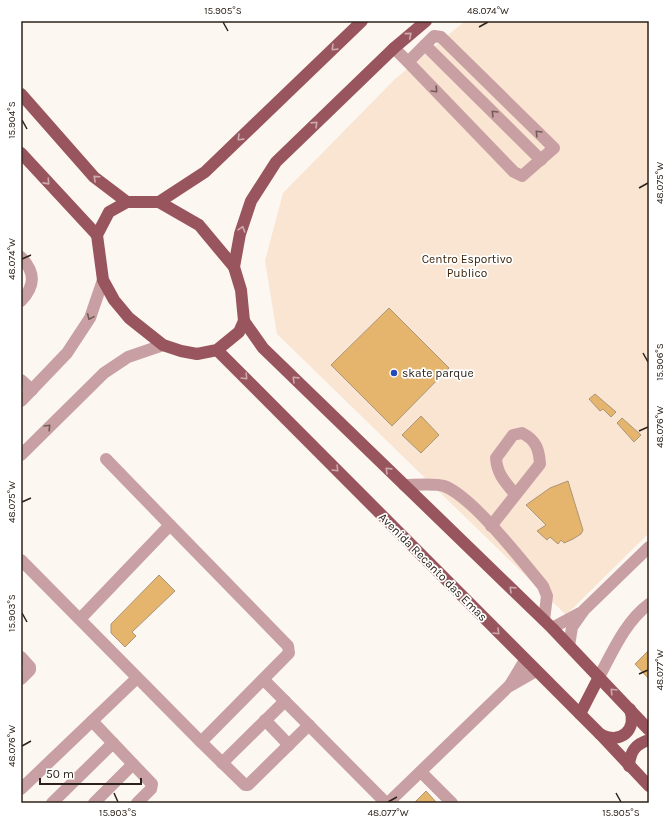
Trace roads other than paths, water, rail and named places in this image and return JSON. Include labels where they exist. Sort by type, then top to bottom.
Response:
[{"type":"main road","points":[[159,202],[205,172],[362,21]]},
{"type":"main road","points":[[234,267],[240,234],[251,201],[276,162],[394,48],[426,21]]},
{"type":"main road","points":[[21,94],[94,177],[127,202]]},
{"type":"main road","points":[[21,153],[97,235]]},
{"type":"main road","points":[[244,322],[239,332],[217,350],[198,354],[181,351],[163,345],[129,318],[114,300],[103,280],[97,235],[109,212],[127,202],[159,202],[199,225],[234,267],[241,290],[244,322],[263,348],[548,624],[649,730]]},
{"type":"main road","name":"Avenida Recanto das Emas","points":[[217,350],[600,734],[649,786]]},
{"type":"main road","points":[[580,714],[600,677]]},
{"type":"main road","points":[[600,734],[607,738],[615,738],[622,736],[628,731],[632,724],[630,709]]},
{"type":"main road","points":[[629,766],[630,757],[634,749],[641,743],[649,740]]},
{"type":"street","points":[[394,48],[518,175],[522,176],[554,148],[441,37],[434,36],[408,62]]},
{"type":"street","points":[[425,45],[541,160]]},
{"type":"street","points":[[21,257],[30,268],[32,285],[28,293],[21,301]]},
{"type":"street","points":[[21,401],[68,353],[90,318],[103,280]]},
{"type":"street","points":[[21,455],[104,373],[128,358],[163,345]]},
{"type":"street","points":[[21,380],[32,390]]},
{"type":"street","points":[[491,526],[540,464],[539,450],[532,438],[522,433],[513,436],[496,458],[497,469],[502,480],[515,494]]},
{"type":"street","points":[[106,459],[288,646],[289,653],[285,658],[201,742]]},
{"type":"street","points":[[404,485],[443,486],[464,499],[491,526],[543,586],[547,596],[548,624],[584,610]]},
{"type":"street","points":[[80,619],[170,525]]},
{"type":"street","points":[[569,646],[572,628],[584,610],[649,547]]},
{"type":"street","points":[[21,560],[245,785],[248,785],[309,725]]},
{"type":"street","points":[[600,677],[629,623],[637,613],[649,604]]},
{"type":"street","points":[[21,657],[30,667],[30,670],[21,679]]},
{"type":"street","points":[[264,680],[387,803],[508,687],[525,660]]},
{"type":"street","points":[[508,687],[536,671]]},
{"type":"street","points":[[21,789],[137,678]]},
{"type":"street","points":[[222,763],[285,701]]},
{"type":"street","points":[[265,720],[289,745]]},
{"type":"street","points":[[92,721],[152,784],[151,789],[137,803]]},
{"type":"street","points":[[52,803],[113,743]]},
{"type":"street","points":[[94,803],[133,764]]},
{"type":"street","points":[[421,772],[452,803]]},
{"type":"place","name":"skate parque","points":[[394,373]]},
{"type":"park label","name":"Centro Esportivo Publico","points":[[467,266]]}]
